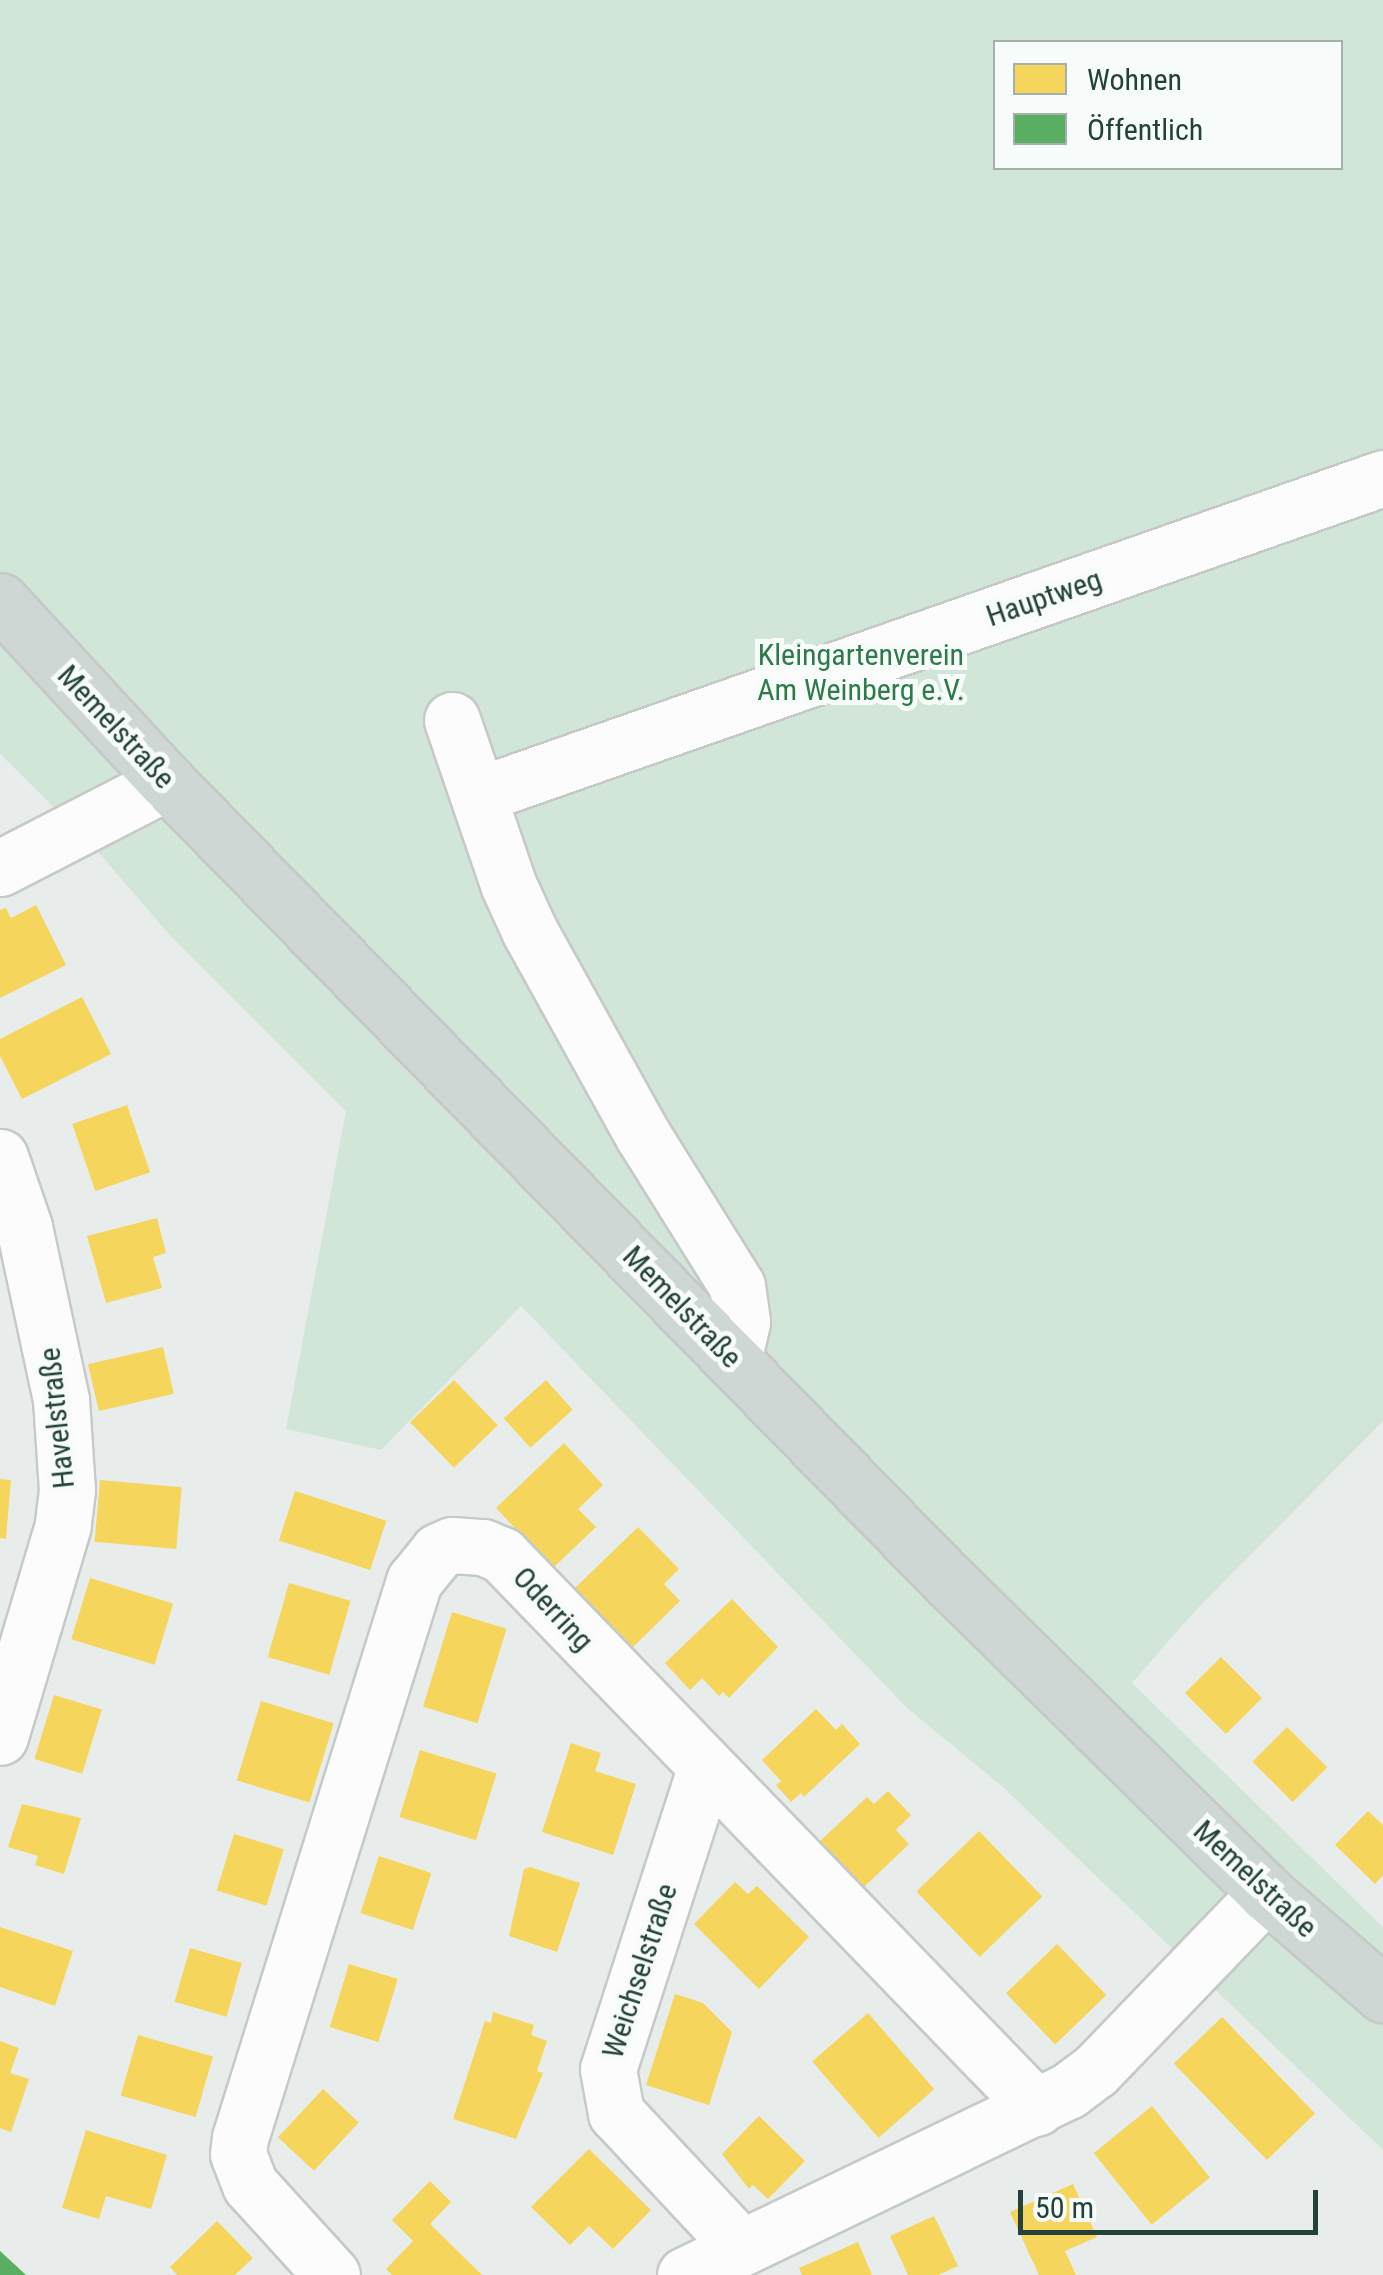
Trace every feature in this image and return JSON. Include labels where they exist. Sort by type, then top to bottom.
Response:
[{"type":"main road","name":"Memelstraße","points":[[0,602],[166,782],[733,1360],[1266,1893],[1383,1994]]},
{"type":"street","name":"Hauptweg","points":[[478,795],[1383,478]]},
{"type":"street","points":[[452,720],[508,884],[565,1002],[736,1286],[742,1322],[733,1360]]},
{"type":"street","points":[[0,868],[166,782]]},
{"type":"street","name":"Havelstraße","points":[[0,1156],[24,1226],[54,1365],[67,1490],[63,1525],[0,1738]]},
{"type":"street","name":"Oderring","points":[[332,2275],[250,2185],[238,2154],[240,2138],[414,1581],[425,1565],[452,1545],[483,1547],[502,1555],[1037,2108]]},
{"type":"street","name":"Weichselstraße","points":[[705,1769],[608,2069],[616,2113],[741,2248]]},
{"type":"street","points":[[685,2275],[1037,2108],[1095,2071],[1266,1893]]},
{"type":"green space","name":"Kleingartenverein Am Weinberg e.V.","points":[[0,0],[1383,0],[1383,1421],[1195,1611],[1132,1683],[1383,1927],[1383,2150],[1005,1789],[906,1707],[521,1306],[381,1450],[286,1429],[346,1111],[167,932],[94,847],[0,754]]},
{"type":"building: Wohnen","points":[[36,905],[66,965],[0,998],[0,910],[6,908],[11,918]]},
{"type":"building: Wohnen","points":[[82,997],[111,1054],[22,1099],[0,1056],[0,1039]]},
{"type":"building: Wohnen","points":[[127,1105],[150,1172],[95,1191],[72,1124]]},
{"type":"building: Wohnen","points":[[157,1218],[166,1253],[153,1257],[162,1288],[106,1303],[87,1236]]},
{"type":"building: Wohnen","points":[[163,1347],[174,1394],[99,1411],[88,1364]]},
{"type":"building: Wohnen","points":[[454,1380],[498,1425],[454,1468],[410,1422]]},
{"type":"building: Wohnen","points":[[546,1380],[573,1410],[530,1448],[504,1418]]},
{"type":"building: Wohnen","points":[[564,1443],[603,1485],[578,1509],[596,1527],[553,1568],[496,1508]]},
{"type":"building: Wohnen","points":[[0,1479],[11,1480],[6,1539],[0,1538]]},
{"type":"building: Wohnen","points":[[100,1480],[182,1487],[176,1549],[95,1542]]},
{"type":"building: Wohnen","points":[[295,1491],[386,1521],[370,1570],[279,1540]]},
{"type":"building: Wohnen","points":[[638,1527],[679,1569],[664,1584],[680,1601],[633,1647],[575,1588]]},
{"type":"building: Wohnen","points":[[90,1578],[173,1603],[154,1665],[71,1639]]},
{"type":"building: Wohnen","points":[[289,1583],[351,1601],[329,1675],[268,1657]]},
{"type":"building: Wohnen","points":[[732,1599],[778,1647],[729,1698],[723,1692],[719,1696],[702,1678],[690,1690],[665,1663]]},
{"type":"building: Wohnen","points":[[452,1612],[507,1629],[478,1723],[423,1707]]},
{"type":"building: Wohnen","points":[[1221,1657],[1262,1698],[1226,1734],[1185,1693]]},
{"type":"building: Wohnen","points":[[54,1695],[102,1710],[82,1774],[34,1759]]},
{"type":"building: Wohnen","points":[[261,1701],[334,1723],[309,1803],[237,1780]]},
{"type":"building: Wohnen","points":[[816,1709],[836,1730],[842,1724],[860,1744],[804,1797],[801,1793],[791,1802],[776,1785],[781,1781],[762,1760]]},
{"type":"building: Wohnen","points":[[1287,1727],[1327,1767],[1293,1802],[1252,1762]]},
{"type":"building: Wohnen","points":[[571,1743],[601,1753],[595,1771],[636,1784],[613,1855],[542,1832]]},
{"type":"building: Wohnen","points":[[420,1750],[497,1773],[476,1840],[400,1817]]},
{"type":"building: Wohnen","points":[[888,1791],[911,1815],[896,1830],[909,1844],[863,1888],[819,1842],[867,1797],[874,1804]]},
{"type":"building: Wohnen","points":[[22,1804],[81,1818],[64,1874],[35,1865],[38,1856],[8,1847]]},
{"type":"building: Wohnen","points":[[1368,1811],[1383,1825],[1383,1875],[1375,1884],[1335,1845]]},
{"type":"building: Wohnen","points":[[979,1831],[1042,1896],[980,1957],[916,1891]]},
{"type":"building: Wohnen","points":[[234,1834],[284,1849],[266,1906],[217,1890]]},
{"type":"building: Wohnen","points":[[379,1856],[431,1873],[413,1930],[360,1913]]},
{"type":"building: Wohnen","points":[[530,1867],[580,1883],[557,1952],[509,1936],[524,1869]]},
{"type":"building: Wohnen","points":[[735,1882],[748,1894],[757,1886],[809,1937],[759,1989],[694,1924]]},
{"type":"building: Wohnen","points":[[0,1927],[73,1951],[55,2006],[0,1987]]},
{"type":"building: Wohnen","points":[[1057,1944],[1106,1995],[1055,2044],[1006,1993]]},
{"type":"building: Wohnen","points":[[190,1948],[242,1963],[226,2017],[175,2002]]},
{"type":"building: Wohnen","points":[[349,1964],[398,1979],[378,2042],[330,2027]]},
{"type":"building: Wohnen","points":[[675,1994],[703,2003],[732,2032],[709,2105],[646,2085]]},
{"type":"building: Wohnen","points":[[493,2012],[534,2025],[531,2035],[547,2041],[537,2071],[543,2073],[516,2139],[453,2119],[485,2021],[491,2023]]},
{"type":"building: Wohnen","points":[[868,2013],[934,2089],[878,2138],[812,2062]]},
{"type":"building: Wohnen","points":[[1222,2017],[1315,2113],[1267,2160],[1174,2064]]},
{"type":"building: Wohnen","points":[[138,2035],[213,2056],[196,2117],[121,2096]]},
{"type":"building: Wohnen","points":[[0,2041],[19,2048],[10,2073],[29,2079],[11,2132],[0,2128]]},
{"type":"building: Wohnen","points":[[323,2089],[359,2122],[314,2171],[278,2137]]},
{"type":"building: Wohnen","points":[[1152,2106],[1210,2177],[1152,2225],[1094,2153]]},
{"type":"building: Wohnen","points":[[759,2116],[805,2161],[768,2199],[753,2185],[749,2189],[722,2154]]},
{"type":"building: Wohnen","points":[[86,2130],[167,2155],[151,2209],[106,2196],[99,2219],[62,2208]]},
{"type":"building: Wohnen","points":[[589,2149],[651,2210],[613,2249],[589,2226],[570,2245],[531,2207]]},
{"type":"building: Wohnen","points":[[430,2181],[451,2202],[430,2224],[482,2275],[392,2275],[386,2269],[413,2241],[392,2220]]},
{"type":"building: Wohnen","points":[[1073,2184],[1097,2237],[1065,2251],[1076,2275],[1039,2275],[1010,2212]]},
{"type":"building: Wohnen","points":[[934,2216],[958,2266],[938,2275],[908,2275],[890,2236]]},
{"type":"building: Wohnen","points":[[217,2221],[253,2258],[235,2275],[177,2275],[170,2267]]},
{"type":"building: Wohnen","points":[[858,2242],[872,2275],[802,2275],[799,2268]]},
{"type":"building: Öffentlich","points":[[0,2251],[26,2275],[0,2275]]}]
